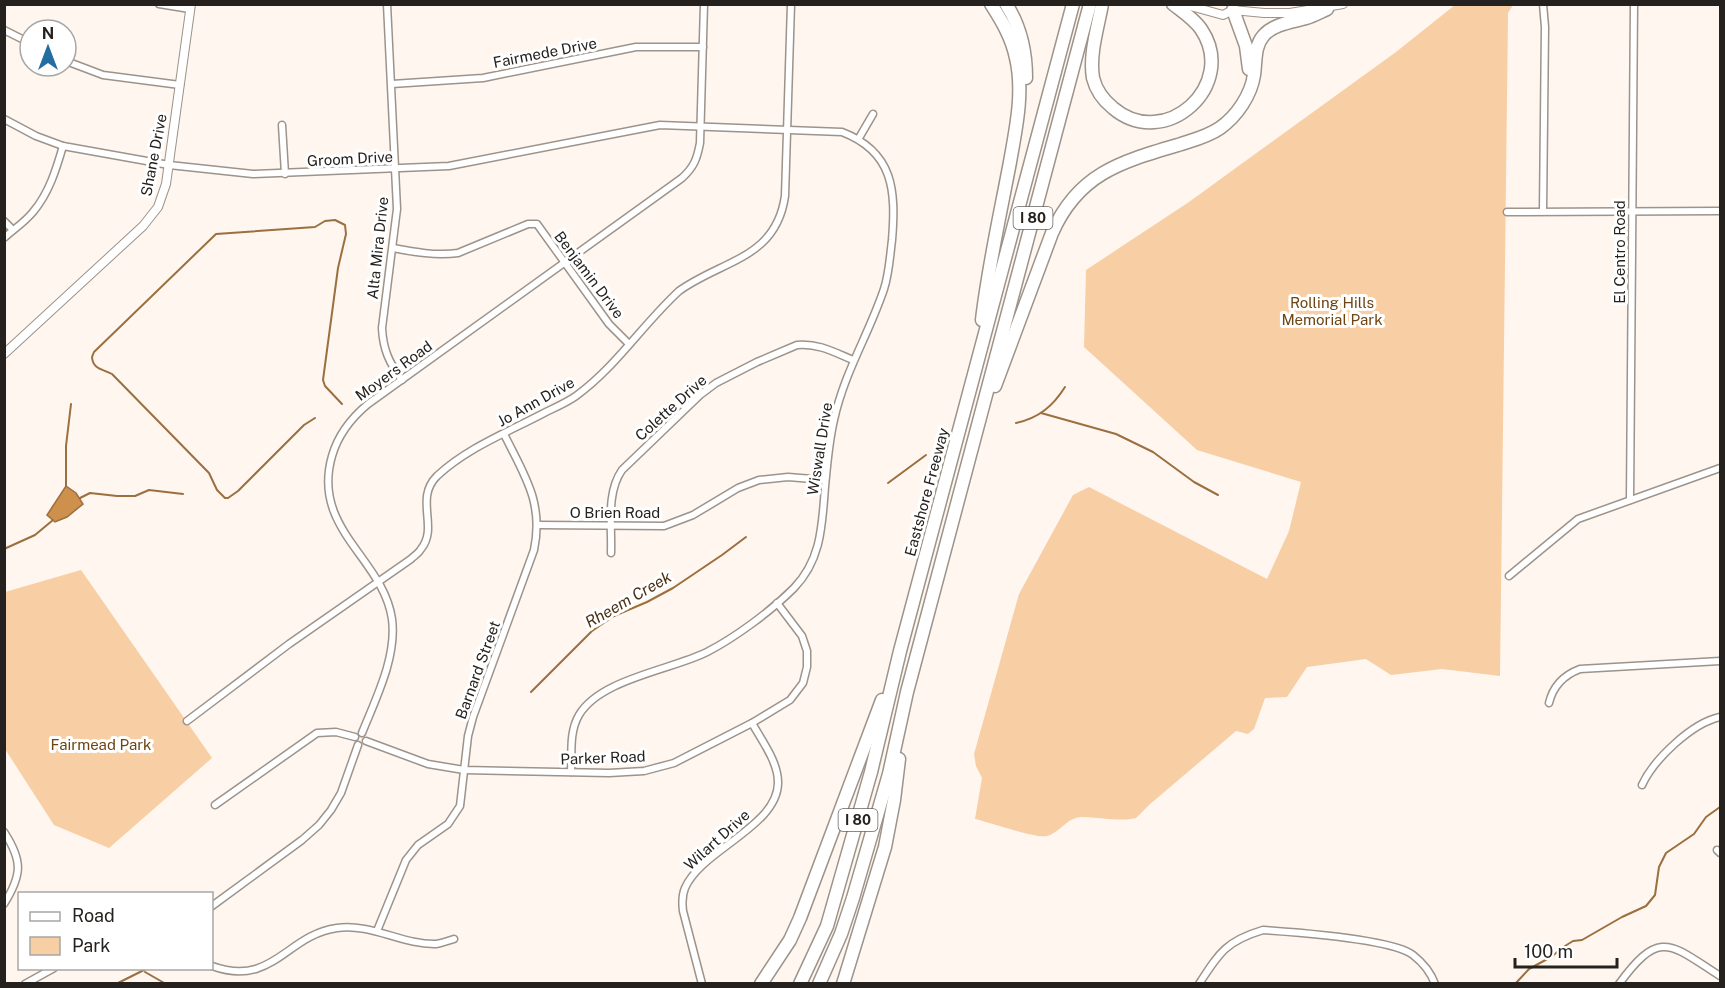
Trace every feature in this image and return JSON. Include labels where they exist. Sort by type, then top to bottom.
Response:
[{"type":"highway","points":[[991,4],[1007,31],[1017,58],[1019,93],[1016,132]]},
{"type":"highway","points":[[976,368],[985,296],[1024,93],[1025,56],[1020,32],[1006,4]]},
{"type":"highway","points":[[1041,123],[1064,4]]},
{"type":"highway","name":"Eastshore Freeway","points":[[800,984],[827,926],[838,892],[1073,4]]},
{"type":"highway","name":"I 80","points":[[819,984],[841,934],[853,898],[889,774],[907,692],[1090,4]]},
{"type":"highway","points":[[1102,4],[1092,67],[1096,86],[1106,102],[1123,116],[1134,120],[1157,122],[1178,116],[1193,104],[1206,87],[1211,68],[1209,46],[1205,36],[1192,19],[1173,4]]},
{"type":"highway","points":[[1234,7],[1244,37],[1249,64],[1246,90],[1235,112]]},
{"type":"highway","points":[[976,431],[1015,335],[1052,233],[1073,196],[1109,168],[1205,136],[1224,126],[1250,92],[1256,49],[1263,36],[1277,27],[1327,9]]},
{"type":"highway","points":[[761,984],[790,940],[800,918],[900,651]]},
{"type":"highway","points":[[843,984],[885,847],[894,800],[907,692]]},
{"type":"street","points":[[159,4],[191,7]]},
{"type":"street","name":"Alta Mira Drive","points":[[387,4],[397,208],[382,328],[387,359],[402,380]]},
{"type":"street","name":"Moyers Road","points":[[363,733],[393,641],[390,608],[377,582],[340,526],[331,502],[328,476],[337,442],[348,424],[368,404],[682,178],[693,167],[700,143],[704,4]]},
{"type":"street","name":"Jo Ann Drive","points":[[187,721],[422,549],[428,527],[425,501],[435,478],[474,449],[574,398],[594,381],[679,291],[745,255],[768,239],[783,210],[790,4]]},
{"type":"street","points":[[1183,4],[1217,15],[1223,15],[1234,7],[1277,14],[1327,9],[1343,4]]},
{"type":"street","points":[[1543,4],[1545,27],[1543,211]]},
{"type":"street","name":"El Centro Road","points":[[1630,500],[1634,4]]},
{"type":"street","name":"Shane Drive","points":[[4,354],[152,217],[162,196],[169,165],[191,7]]},
{"type":"street","points":[[4,30],[18,36]]},
{"type":"street","name":"Fairmede Drive","points":[[392,84],[483,78],[636,47],[703,47]]},
{"type":"street","points":[[78,66],[103,75],[180,85]]},
{"type":"street","points":[[701,126],[842,132],[859,138],[873,114]]},
{"type":"street","name":"Groom Drive","points":[[4,119],[63,146],[98,154],[169,165],[253,174],[449,166],[645,127],[701,126]]},
{"type":"street","points":[[282,125],[285,174]]},
{"type":"street","name":"Wiswall Drive","points":[[571,772],[573,731],[579,715],[593,698],[608,689],[706,653],[732,637],[777,603],[809,569],[821,538],[825,480],[834,420],[853,360],[885,287],[893,225],[893,189],[888,173],[881,159],[859,138]]},
{"type":"street","points":[[4,238],[32,213],[43,198],[52,181],[63,146]]},
{"type":"street","points":[[1507,212],[1720,211]]},
{"type":"street","points":[[4,221],[13,230]]},
{"type":"street","name":"Benjamin Drive","points":[[393,248],[446,255],[458,253],[528,224],[537,224],[609,324],[629,344]]},
{"type":"street","name":"Colette Drive","points":[[611,553],[612,490],[616,479],[622,470],[700,395],[729,375],[797,345],[820,346],[853,360]]},
{"type":"street","name":"Barnard Street","points":[[377,932],[406,860],[418,844],[448,824],[460,806],[468,736],[473,717],[534,550],[538,525],[536,504],[529,484],[504,434]]},
{"type":"street","points":[[1509,576],[1578,519],[1720,468]]},
{"type":"street","name":"O Brien Road","points":[[538,525],[664,526],[678,522],[738,488],[759,480],[788,477],[825,480]]},
{"type":"street","name":"Parker Road","points":[[366,741],[428,764],[465,770],[644,771],[674,763],[752,723],[790,700],[803,683],[807,667],[807,651],[802,636],[777,603]]},
{"type":"street","points":[[1549,703],[1554,690],[1563,678],[1580,669],[1720,661]]},
{"type":"street","points":[[1642,785],[1654,764],[1674,745],[1701,725],[1720,717]]},
{"type":"street","name":"Wilart Drive","points":[[702,984],[683,910],[682,899],[685,888],[698,870],[765,814],[776,797],[778,783],[776,768],[752,723]]},
{"type":"street","points":[[215,805],[317,733],[336,732],[355,737]]},
{"type":"street","points":[[355,737],[363,733],[366,738],[364,744],[358,745]]},
{"type":"street","points":[[355,737],[354,740],[358,745]]},
{"type":"street","points":[[213,905],[320,825],[332,810],[341,793],[358,745]]},
{"type":"street","points":[[4,832],[15,849],[18,860],[15,887],[4,904]]},
{"type":"street","points":[[213,966],[232,971],[253,970],[269,965],[319,932],[336,928],[355,927],[437,944],[454,939]]},
{"type":"street","points":[[1198,984],[1217,955],[1228,945],[1263,930],[1391,945],[1412,954],[1432,975],[1435,984]]},
{"type":"street","points":[[1619,984],[1641,956],[1648,951],[1667,946],[1676,948],[1720,975]]},
{"type":"street","points":[[26,984],[52,970]]},
{"type":"green space","name":"Rolling Hills Memorial Park","points":[[1455,5],[1513,5],[1508,13],[1500,676],[1442,669],[1391,675],[1366,659],[1307,667],[1287,697],[1265,698],[1254,729],[1248,734],[1236,731],[1136,818],[1122,820],[1082,817],[1072,819],[1047,836],[1024,833],[975,819],[982,778],[976,766],[974,754],[1019,594],[1073,495],[1089,487],[1267,579],[1289,531],[1301,482],[1197,450],[1084,347],[1086,270],[1189,202],[1396,52]]},
{"type":"green space","name":"Fairmead Park","points":[[81,570],[212,758],[109,848],[54,825],[5,749],[5,592]]},
{"type":"shaded area","points":[[66,486],[76,493],[83,504],[67,517],[55,522],[47,515]]},
{"type":"waterway","points":[[315,418],[304,425],[238,491],[225,498],[217,490],[209,473],[112,374],[96,367],[92,357],[94,352],[216,234],[315,227],[325,221],[335,220],[345,225],[346,234],[338,268],[323,380],[325,386],[342,404]]},
{"type":"waterway","name":"Rheem Creek","points":[[1016,423],[1032,418],[1045,410],[1065,387]]},
{"type":"waterway","points":[[66,486],[66,446],[71,404]]},
{"type":"waterway","name":"Rheem Creek","points":[[1041,413],[1116,434],[1153,452],[1194,482],[1218,495]]},
{"type":"waterway","name":"Rheem Creek","points":[[888,483],[926,455]]},
{"type":"waterway","points":[[80,498],[90,493],[135,496],[149,490],[183,494]]},
{"type":"waterway","points":[[4,549],[35,535],[53,520]]},
{"type":"waterway","name":"Rheem Creek","points":[[531,692],[592,631],[614,616],[673,588],[746,537]]},
{"type":"waterway","points":[[1515,984],[1529,969],[1573,941],[1582,940],[1646,906],[1655,895],[1659,867],[1666,853],[1694,834],[1706,817],[1720,807]]},
{"type":"waterway","name":"Rheem Creek","points":[[116,984],[144,970]]},
{"type":"waterway","points":[[145,972],[166,984]]}]
